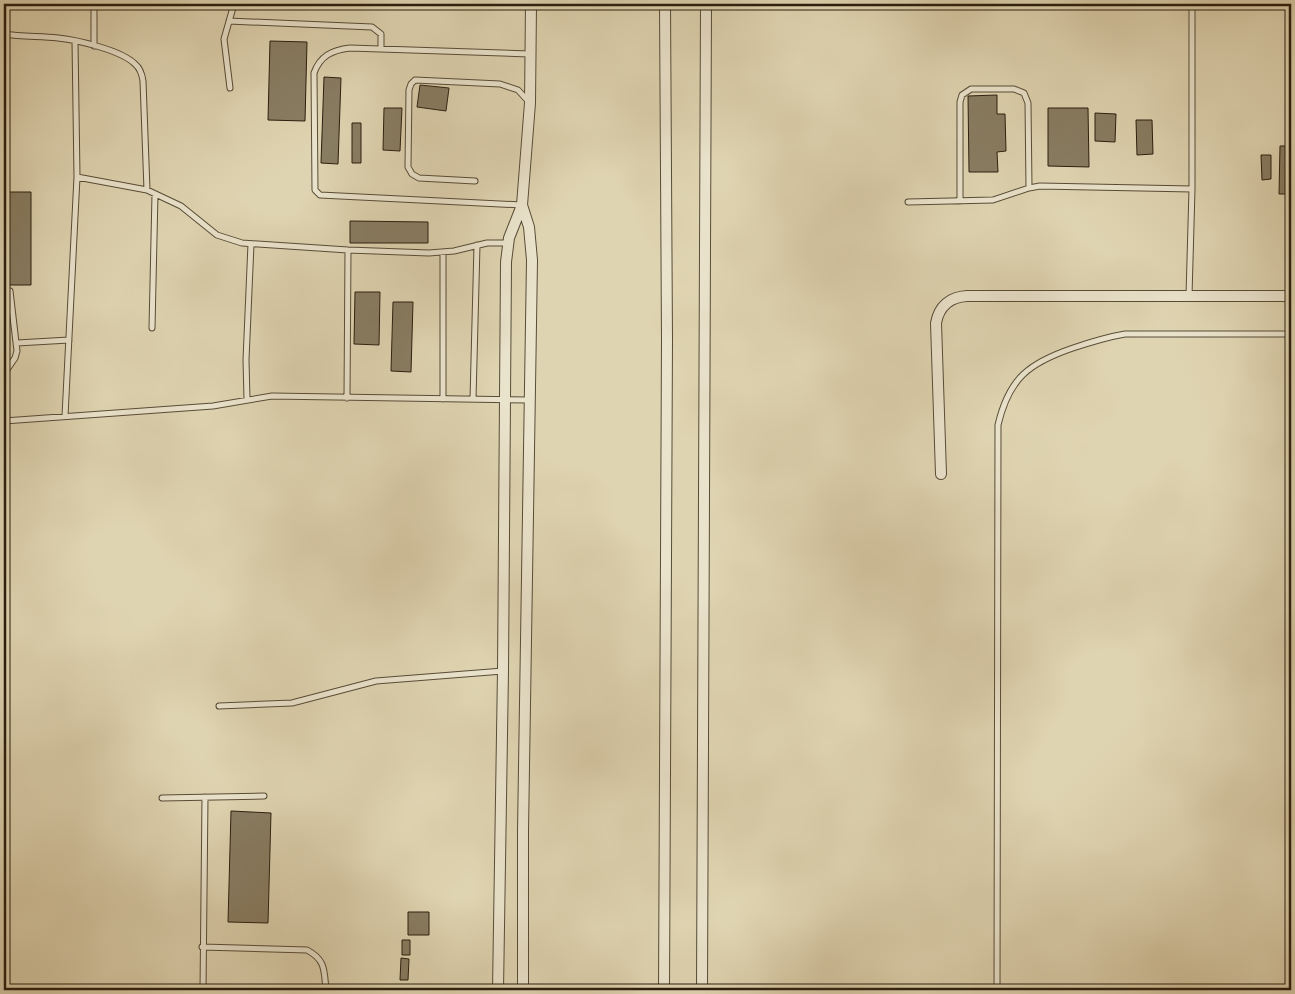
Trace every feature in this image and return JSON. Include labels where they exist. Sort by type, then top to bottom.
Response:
[{"type":"street","points":[[498,990],[506,262],[512,226],[522,205],[530,103],[530,4]]},
{"type":"street","points":[[664,990],[665,4]]},
{"type":"street","points":[[702,990],[706,4]]},
{"type":"street","points":[[522,205],[529,226],[532,249],[522,831],[523,990]]},
{"type":"street","points":[[941,474],[936,323],[940,311],[948,302],[960,296],[1291,296]]},
{"type":"lane","points":[[94,4],[94,46]]},
{"type":"lane","points":[[230,88],[224,46],[225,32],[234,4]]},
{"type":"lane","points":[[1189,296],[1192,189],[1192,7]]},
{"type":"lane","points":[[230,21],[372,27],[381,34],[381,49]]},
{"type":"lane","points":[[4,34],[75,41],[94,46],[131,60],[136,64],[142,75],[147,190]]},
{"type":"lane","points":[[65,416],[77,177],[75,41]]},
{"type":"lane","points":[[522,205],[326,196],[317,192],[315,190],[314,73],[316,67],[328,53],[350,48],[530,54]]},
{"type":"lane","points":[[475,181],[418,178],[408,168],[409,90],[411,84],[415,80],[500,84],[518,90],[530,103]]},
{"type":"lane","points":[[960,201],[960,102],[962,95],[971,89],[1014,89],[1021,91],[1026,96],[1028,104],[1029,188]]},
{"type":"lane","points":[[77,177],[147,190],[187,210],[217,235],[233,241],[251,244],[348,250],[442,252],[496,242],[508,243]]},
{"type":"lane","points":[[908,202],[993,200],[1040,186],[1192,189]]},
{"type":"lane","points":[[152,328],[155,194]]},
{"type":"lane","points":[[248,399],[246,360],[251,244]]},
{"type":"lane","points":[[473,399],[477,245]]},
{"type":"lane","points":[[347,398],[348,250]]},
{"type":"lane","points":[[442,252],[443,399]]},
{"type":"lane","points":[[6,371],[15,358],[17,342],[10,291]]},
{"type":"lane","points":[[996,990],[998,425],[1002,406],[1010,390],[1034,364],[1051,355],[1110,337],[1125,334],[1291,334]]},
{"type":"lane","points":[[17,342],[69,340]]},
{"type":"lane","points":[[4,421],[213,406],[272,396],[529,400]]},
{"type":"lane","points":[[219,706],[292,703],[376,681],[503,671]]},
{"type":"lane","points":[[162,798],[264,796]]},
{"type":"lane","points":[[203,990],[205,797]]},
{"type":"lane","points":[[202,947],[307,950],[314,954],[324,967],[326,990]]},
{"type":"building","points":[[270,41],[307,42],[305,121],[268,120]]},
{"type":"building","points":[[324,77],[341,78],[338,164],[321,163]]},
{"type":"building","points":[[420,85],[449,88],[446,111],[417,107]]},
{"type":"building","points":[[997,95],[997,114],[1005,114],[1006,151],[997,152],[998,172],[969,172],[968,96]]},
{"type":"building","points":[[384,108],[402,108],[400,151],[383,150]]},
{"type":"building","points":[[1048,108],[1088,108],[1089,167],[1048,166]]},
{"type":"building","points":[[1095,113],[1116,114],[1115,142],[1095,141]]},
{"type":"building","points":[[1136,120],[1152,120],[1153,154],[1137,155]]},
{"type":"building","points":[[352,123],[361,123],[361,163],[352,163]]},
{"type":"building","points":[[1280,146],[1291,146],[1291,194],[1279,194]]},
{"type":"building","points":[[1261,155],[1271,155],[1271,179],[1262,180]]},
{"type":"building","points":[[4,192],[31,192],[31,285],[4,285]]},
{"type":"building","points":[[350,221],[428,222],[428,243],[350,243]]},
{"type":"building","points":[[355,292],[380,292],[379,345],[354,344]]},
{"type":"building","points":[[393,302],[413,302],[411,372],[391,371]]},
{"type":"building","points":[[231,811],[271,813],[268,923],[228,922]]},
{"type":"building","points":[[408,912],[429,912],[429,935],[408,935]]},
{"type":"building","points":[[402,940],[410,940],[410,955],[402,955]]},
{"type":"building","points":[[401,958],[409,959],[408,980],[400,980]]},
{"type":"building","points":[[234,988],[257,988],[257,990],[234,990]]}]
